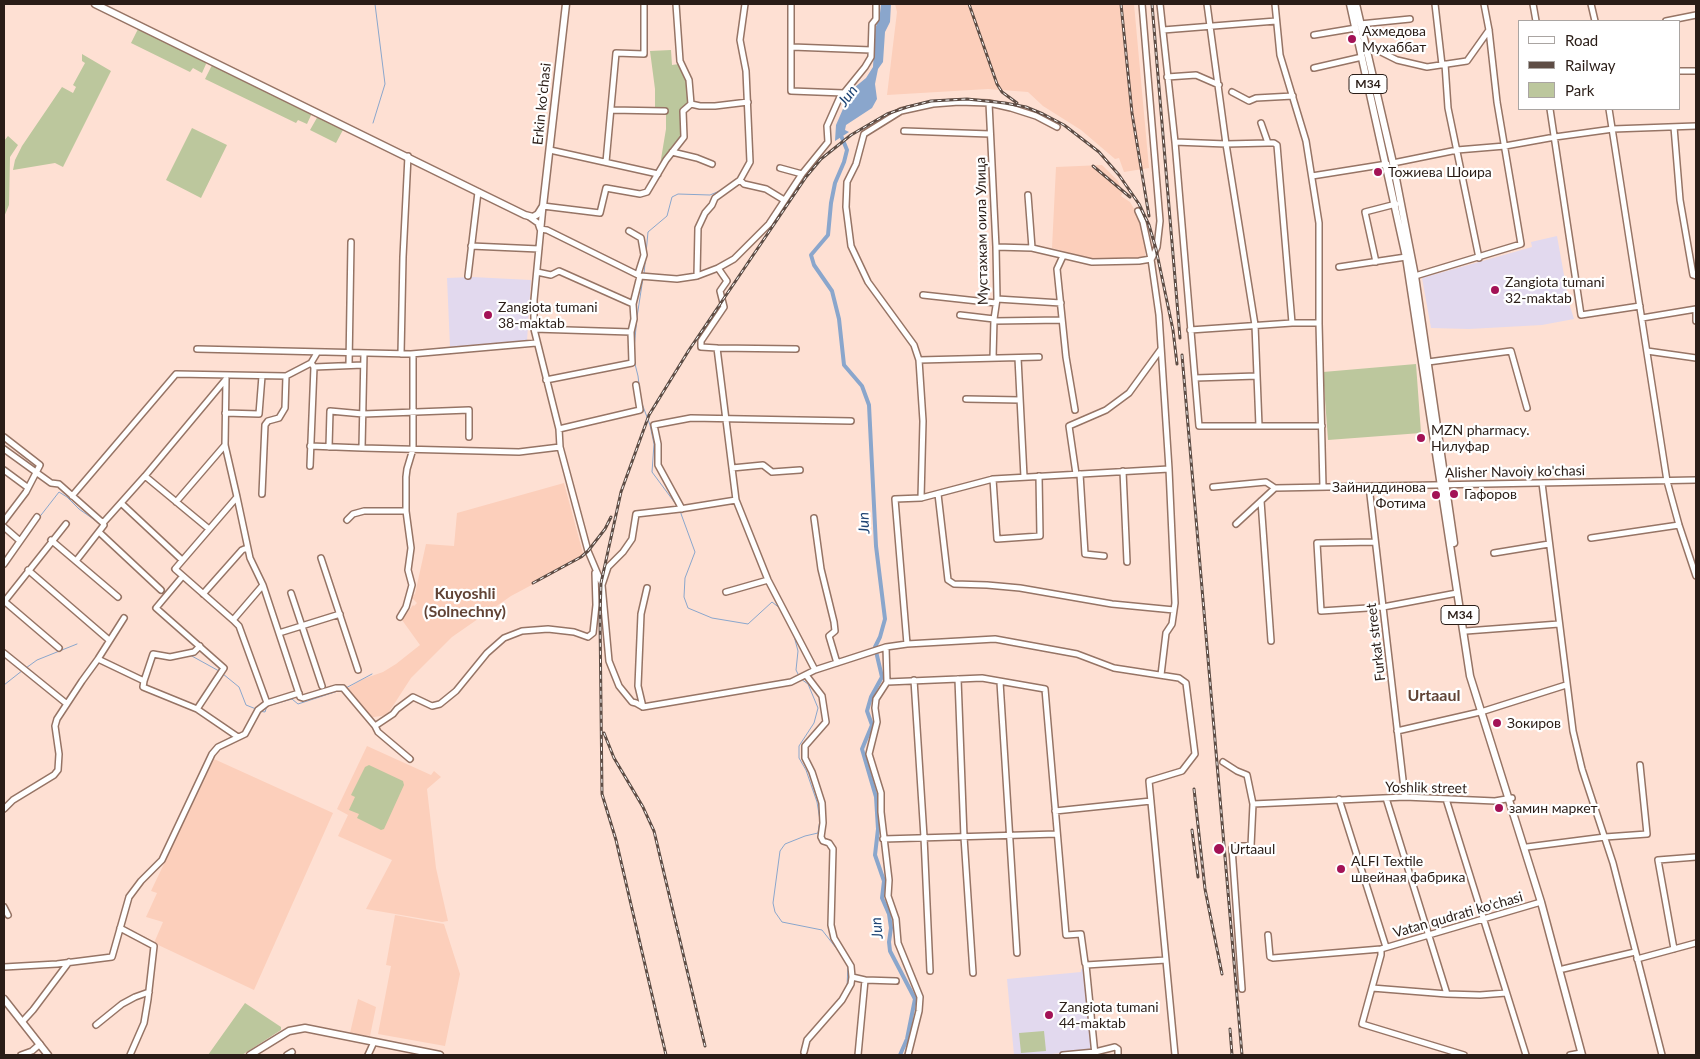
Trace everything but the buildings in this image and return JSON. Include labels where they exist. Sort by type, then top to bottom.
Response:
[{"type":"main road","points":[[95,4],[526,215],[535,216],[540,212],[542,206]]},
{"type":"main road","name":"Erkin ko'chasi","points":[[542,206],[566,4]]},
{"type":"main road","name":"M34","points":[[1350,4],[1358,26]]},
{"type":"main road","name":"M34","points":[[1356,4],[1358,26],[1415,276],[1467,664],[1549,917],[1583,1054]]},
{"type":"main road","name":"M34","points":[[1390,164],[1473,674],[1482,712]]},
{"type":"main road","name":"M34","points":[[1510,798],[1583,1054]]},
{"type":"main road","points":[[4,999],[48,1055]]},
{"type":"main road","points":[[250,1055],[289,1031],[296,1029],[316,1030],[440,1055]]},
{"type":"street","points":[[606,162],[616,53],[644,54],[644,4]]},
{"type":"street","points":[[676,4],[680,61],[690,80],[691,104]]},
{"type":"street","points":[[697,276],[698,228],[715,198],[740,180],[750,162],[746,71],[740,40],[744,4]]},
{"type":"street","points":[[791,4],[792,91],[844,94]]},
{"type":"street","points":[[540,229],[547,230],[639,275],[677,280],[697,276],[718,268],[734,258],[769,224],[802,174],[828,142],[828,126],[839,99],[865,67],[870,57],[872,24],[876,19],[876,4]]},
{"type":"street","points":[[996,247],[1032,248],[1092,262],[1139,261],[1151,258],[1157,247],[1160,222],[1142,4]]},
{"type":"street","points":[[1160,4],[1175,142],[1199,426],[1322,426]]},
{"type":"street","points":[[1207,4],[1226,144],[1255,325],[1259,426]]},
{"type":"street","points":[[1274,4],[1280,55],[1306,141],[1319,223],[1319,324],[1323,487]]},
{"type":"street","points":[[1435,4],[1448,108],[1479,258]]},
{"type":"street","points":[[1415,276],[1520,244],[1497,102],[1489,30],[1484,4]]},
{"type":"street","points":[[1533,4],[1536,20]]},
{"type":"street","points":[[1590,4],[1595,20]]},
{"type":"street","points":[[1671,20],[1696,15]]},
{"type":"street","points":[[1314,35],[1358,26],[1410,19]]},
{"type":"street","points":[[1163,30],[1276,21]]},
{"type":"street","points":[[1314,68],[1372,49],[1407,63],[1427,67],[1467,61],[1489,30]]},
{"type":"street","points":[[792,47],[871,50]]},
{"type":"street","points":[[1680,71],[1696,71]]},
{"type":"street","points":[[1167,78],[1196,75],[1219,85]]},
{"type":"street","points":[[1232,92],[1249,101],[1256,98],[1292,96]]},
{"type":"street","points":[[748,102],[715,106],[691,104],[683,110],[684,137],[672,152],[647,192],[640,194],[606,188],[600,213],[542,206],[534,308],[536,343],[559,429],[560,447],[595,570],[602,585],[609,661],[619,686],[632,702],[643,707],[791,682],[815,670],[886,647],[995,639],[1077,654],[1114,668],[1179,678],[1186,683],[1195,754],[1182,771],[1149,780],[1175,1055]]},
{"type":"street","points":[[921,498],[923,421],[919,360],[914,345],[868,282],[851,246],[846,207],[847,182],[856,164],[864,134],[901,111],[933,104],[959,102],[989,103],[1011,108],[1036,116],[1057,127]]},
{"type":"street","name":"Мустахкам оила Улица","points":[[989,103],[996,247],[993,358]]},
{"type":"street","points":[[611,110],[665,111]]},
{"type":"street","points":[[1550,110],[1581,316],[1640,306]]},
{"type":"street","points":[[1609,110],[1666,480],[1696,576]]},
{"type":"street","points":[[1261,123],[1268,143]]},
{"type":"street","points":[[1312,176],[1390,164],[1457,150],[1505,146],[1613,129],[1696,126]]},
{"type":"street","points":[[1674,127],[1680,200],[1693,274],[1696,276]]},
{"type":"street","points":[[904,131],[990,134]]},
{"type":"street","points":[[1175,142],[1274,143],[1278,148],[1292,323]]},
{"type":"street","points":[[550,150],[658,174]]},
{"type":"street","points":[[672,152],[712,164]]},
{"type":"street","points":[[401,354],[408,156]]},
{"type":"street","points":[[780,168],[802,174]]},
{"type":"street","points":[[740,180],[744,184],[766,189],[784,200]]},
{"type":"street","points":[[468,276],[478,192]]},
{"type":"street","points":[[1028,194],[1032,248]]},
{"type":"street","points":[[1376,262],[1365,212],[1396,204]]},
{"type":"street","points":[[1138,211],[1144,222],[1159,315],[1169,469],[1175,603],[1172,624],[1166,633],[1161,675]]},
{"type":"street","points":[[526,215],[538,223],[540,229]]},
{"type":"street","points":[[546,380],[632,363],[630,332],[634,319],[633,304],[644,255],[641,238],[629,231]]},
{"type":"street","points":[[349,365],[351,242]]},
{"type":"street","points":[[471,246],[539,249]]},
{"type":"street","points":[[1063,256],[1057,269],[1066,357],[1075,410]]},
{"type":"street","points":[[1338,267],[1406,257]]},
{"type":"street","points":[[718,268],[726,282],[720,291],[724,307],[701,341],[701,347],[796,348]]},
{"type":"street","points":[[537,272],[551,275],[559,271],[633,304]]},
{"type":"street","points":[[923,295],[996,301],[1060,303]]},
{"type":"street","points":[[1642,318],[1696,309],[1696,321]]},
{"type":"street","points":[[960,315],[994,320],[1062,320]]},
{"type":"street","points":[[1190,330],[1292,323],[1319,324]]},
{"type":"street","points":[[534,329],[630,332]]},
{"type":"street","points":[[197,349],[413,354],[536,343]]},
{"type":"street","points":[[718,348],[736,500],[768,580],[815,670]]},
{"type":"street","points":[[1104,556],[1085,554],[1078,474],[1069,426],[1106,410],[1129,393],[1162,349]]},
{"type":"street","points":[[1428,362],[1510,351],[1527,408]]},
{"type":"street","points":[[1647,351],[1696,358]]},
{"type":"street","points":[[310,466],[312,365],[317,353]]},
{"type":"street","points":[[362,448],[364,353]]},
{"type":"street","points":[[400,617],[406,607],[412,585],[408,570],[411,548],[406,511],[406,469],[413,449],[413,354]]},
{"type":"street","points":[[1018,358],[1024,477]]},
{"type":"street","points":[[919,360],[1039,358]]},
{"type":"street","points":[[72,496],[174,376],[179,374],[227,377],[286,376],[312,365],[364,365]]},
{"type":"street","points":[[225,413],[259,414],[262,376]]},
{"type":"street","points":[[262,494],[265,425],[268,421],[279,418],[285,408],[286,376]]},
{"type":"street","points":[[1195,378],[1257,376]]},
{"type":"street","points":[[227,377],[225,444],[250,558],[263,585],[300,697],[303,698],[336,688],[343,688],[378,732],[410,759]]},
{"type":"street","points":[[76,561],[104,525],[103,523],[145,476],[227,377]]},
{"type":"street","points":[[559,429],[640,410],[636,384]]},
{"type":"street","points":[[966,399],[1020,400]]},
{"type":"street","points":[[329,447],[330,411],[363,414],[469,410],[469,436]]},
{"type":"street","points":[[682,509],[658,465],[658,444],[654,425],[691,418],[851,421]]},
{"type":"street","points":[[4,437],[40,464],[26,492],[4,522]]},
{"type":"street","points":[[176,502],[225,444]]},
{"type":"street","points":[[310,446],[519,452],[560,447]]},
{"type":"street","points":[[4,449],[50,483],[59,484],[103,523]]},
{"type":"street","points":[[732,468],[763,465],[772,472],[800,470]]},
{"type":"street","points":[[907,644],[895,500],[921,498],[993,479],[1169,469]]},
{"type":"street","points":[[4,470],[27,487]]},
{"type":"street","points":[[1123,471],[1127,562]]},
{"type":"street","points":[[145,476],[209,529]]},
{"type":"street","points":[[993,479],[997,539],[1040,536],[1039,476]]},
{"type":"street","name":"Alisher Navoiy ko'chasi","points":[[1213,487],[1266,482],[1275,488],[1696,480]]},
{"type":"street","points":[[1542,483],[1573,731],[1582,769],[1605,838],[1662,1055]]},
{"type":"street","name":"Furkat street","points":[[1369,486],[1405,797]]},
{"type":"street","points":[[1236,524],[1275,488]]},
{"type":"street","points":[[938,494],[948,580],[954,584],[1020,588],[1112,604],[1174,610]]},
{"type":"street","points":[[237,498],[175,569],[239,626],[267,703]]},
{"type":"street","points":[[602,585],[608,566],[623,552],[632,539],[636,514],[736,500]]},
{"type":"street","points":[[1261,501],[1272,641]]},
{"type":"street","points":[[121,503],[182,560]]},
{"type":"street","points":[[347,520],[353,514],[364,511],[406,511]]},
{"type":"street","points":[[4,564],[37,517]]},
{"type":"street","points":[[814,518],[822,569],[834,622],[835,631],[829,636],[837,663]]},
{"type":"street","points":[[59,648],[4,602],[51,540],[66,524]]},
{"type":"street","points":[[1591,538],[1679,525]]},
{"type":"street","points":[[4,527],[20,541]]},
{"type":"street","points":[[99,532],[161,590]]},
{"type":"street","points":[[51,540],[118,597]]},
{"type":"street","points":[[1375,542],[1317,543],[1321,611],[1383,606],[1457,593]]},
{"type":"street","points":[[1494,553],[1549,544]]},
{"type":"street","points":[[204,594],[242,550],[248,548]]},
{"type":"street","points":[[321,558],[358,670]]},
{"type":"street","points":[[28,570],[109,640]]},
{"type":"street","points":[[375,726],[413,697],[432,706],[440,704],[456,690],[487,653],[504,638],[522,631],[548,629],[574,632],[588,637],[593,633],[596,605],[595,570]]},
{"type":"street","points":[[182,577],[156,608],[224,668],[197,709]]},
{"type":"street","points":[[726,592],[768,580]]},
{"type":"street","points":[[233,620],[263,585]]},
{"type":"street","points":[[643,707],[638,686],[640,622],[646,588]]},
{"type":"street","points":[[291,593],[322,686]]},
{"type":"street","points":[[280,633],[340,614]]},
{"type":"street","points":[[4,810],[13,800],[54,775],[58,770],[59,754],[55,726],[57,719],[124,618]]},
{"type":"street","points":[[1466,631],[1559,624]]},
{"type":"street","points":[[200,646],[194,652],[170,657],[153,654],[143,687],[197,709],[238,737]]},
{"type":"street","points":[[886,647],[887,682],[876,699],[877,722],[868,754],[881,793],[883,839],[889,880],[888,896],[896,919],[898,943],[920,997],[919,1011],[908,1055]]},
{"type":"street","points":[[4,653],[67,704]]},
{"type":"street","points":[[98,659],[144,680]]},
{"type":"street","points":[[804,1052],[807,1040],[842,1000],[851,984],[852,977],[852,966],[834,938],[831,925],[833,848],[829,843],[823,841],[821,837],[822,803],[804,751],[805,746],[826,722],[822,696],[806,675]]},
{"type":"street","points":[[958,678],[964,837],[973,973]]},
{"type":"street","points":[[887,682],[982,678],[1045,689],[1066,935],[1081,934],[1095,1054]]},
{"type":"street","points":[[914,680],[930,971]]},
{"type":"street","points":[[1000,682],[1017,953]]},
{"type":"street","points":[[1397,731],[1482,712],[1566,685]]},
{"type":"street","points":[[4,967],[112,957],[129,897],[141,881],[162,860],[212,754],[218,747],[245,734],[258,710],[267,703],[299,693]]},
{"type":"street","points":[[1223,762],[1247,775],[1253,804],[1251,846],[1234,846],[1232,848],[1242,989]]},
{"type":"street","points":[[1527,847],[1647,834],[1640,765]]},
{"type":"street","name":"Yoshlik street","points":[[1253,804],[1405,797],[1495,801],[1510,798]]},
{"type":"street","points":[[1386,798],[1447,994]]},
{"type":"street","points":[[1446,799],[1526,1055]]},
{"type":"street","points":[[1339,800],[1384,948]]},
{"type":"street","points":[[1055,811],[1152,802]]},
{"type":"street","points":[[883,839],[1057,834]]},
{"type":"street","points":[[1674,949],[1658,860],[1696,857]]},
{"type":"street","name":"Vatan qudrati ko'chasi","points":[[1268,935],[1270,957],[1272,958],[1384,948],[1541,902]]},
{"type":"street","points":[[4,907],[8,915]]},
{"type":"street","points":[[120,928],[154,946],[144,1023],[130,1055]]},
{"type":"street","points":[[1637,958],[1696,943]]},
{"type":"street","name":"Vatan qudrati ko'chasi","points":[[1384,948],[1363,1025],[1464,1055]]},
{"type":"street","points":[[1563,969],[1636,952]]},
{"type":"street","points":[[1086,966],[1166,960]]},
{"type":"street","points":[[22,1022],[69,962]]},
{"type":"street","points":[[852,977],[865,980],[896,981]]},
{"type":"street","points":[[858,1055],[865,980]]},
{"type":"street","points":[[1372,988],[1447,994],[1480,995],[1506,993]]},
{"type":"street","points":[[96,1025],[122,1004],[135,996],[149,992]]},
{"type":"street","points":[[368,1055],[374,1042]]},
{"type":"street","points":[[21,1055],[32,1051],[40,1044]]},
{"type":"street","points":[[1063,1055],[1095,1054],[1115,1047],[1118,1049],[1118,1055]]},
{"type":"street","points":[[1570,1055],[1583,1054]]},
{"type":"shaded area","points":[[895,4],[1134,4],[1149,168],[1124,172],[1119,158],[1115,159],[1081,130],[1043,106],[1028,92],[988,89],[887,95],[897,12]]},
{"type":"shaded area","points":[[1102,165],[1118,181],[1123,192],[1121,196],[1130,202],[1136,212],[1145,238],[1145,259],[1089,258],[1052,248],[1056,167]]},
{"type":"shaded area","name":"Zangiota tumani 32-maktab","points":[[1557,236],[1569,303],[1574,319],[1542,325],[1469,329],[1431,328],[1422,278],[1532,247],[1531,242]]},
{"type":"shaded area","name":"Zangiota tumani 38-maktab","points":[[472,277],[531,280],[527,341],[450,347],[447,278]]},
{"type":"shaded area","points":[[564,483],[584,557],[511,596],[452,637],[411,678],[387,715],[368,718],[346,689],[363,679],[383,672],[420,645],[402,620],[413,605],[417,603],[411,597],[415,594],[426,544],[454,546],[457,513]]},
{"type":"shaded area","points":[[367,746],[431,775],[434,771],[441,777],[427,789],[436,868],[448,921],[442,922],[366,909],[392,860],[338,836],[348,815],[337,809]]},
{"type":"shaded area","points":[[214,759],[333,813],[254,990],[154,943],[163,922],[146,917],[157,893],[151,891]]},
{"type":"shaded area","points":[[395,915],[444,924],[460,974],[445,1046],[378,1034],[391,966],[386,965]]},
{"type":"shaded area","name":"Zangiota tumani 44-maktab","points":[[1081,969],[1084,969],[1092,1050],[1041,1055],[1014,1055],[1007,979],[1081,972]]},
{"type":"shaded area","points":[[358,999],[376,1007],[370,1036],[350,1033]]},
{"type":"green space","points":[[138,29],[205,60],[206,64],[202,73],[193,68],[190,72],[131,43]]},
{"type":"green space","points":[[671,50],[672,65],[679,64],[689,82],[689,102],[680,111],[682,136],[660,165],[666,129],[666,110],[655,109],[655,89],[650,51]]},
{"type":"green space","points":[[82,54],[111,71],[63,167],[55,163],[13,170],[15,160],[22,146],[62,87],[73,93],[76,87],[73,85],[85,63],[82,61]]},
{"type":"green space","points":[[212,65],[312,113],[307,124],[298,120],[296,123],[205,79]]},
{"type":"green space","points":[[318,116],[344,128],[336,143],[310,130]]},
{"type":"green space","points":[[192,128],[227,145],[201,198],[166,180]]},
{"type":"green space","points":[[8,136],[18,145],[10,157],[9,205],[4,217],[4,141]]},
{"type":"green space","points":[[1416,364],[1421,433],[1328,440],[1323,372]]},
{"type":"green space","points":[[369,765],[403,781],[404,785],[384,829],[381,830],[357,818],[359,814],[349,810],[355,797],[351,795],[365,767]]},
{"type":"green space","points":[[245,1003],[281,1027],[281,1030],[242,1055],[208,1055]]},
{"type":"green space","points":[[1044,1031],[1046,1051],[1021,1053],[1019,1033]]},
{"type":"water","points":[[881,4],[891,4],[890,22],[885,32],[883,62],[878,69],[875,84],[877,99],[872,108],[846,125],[845,130],[849,132],[835,141],[836,125],[846,102],[855,87],[866,78],[873,67],[875,30]]},
{"type":"waterway","points":[[373,123],[385,84],[375,4]]},
{"type":"waterway","name":"Jun","points":[[840,133],[847,150],[835,183],[828,235],[811,255],[814,265],[832,291],[839,319],[844,365],[862,386],[869,405],[876,546],[885,619],[875,647],[882,677],[871,697],[867,711],[872,725],[862,749],[876,797],[878,829],[875,855],[884,881],[882,898],[889,914],[891,928],[890,951],[915,999],[907,1039],[900,1055]]},
{"type":"waterway","points":[[644,274],[648,232],[667,216],[672,197],[678,194],[710,195],[722,190]]},
{"type":"waterway","points":[[634,349],[643,278]]},
{"type":"waterway","points":[[634,360],[641,401],[650,425],[654,444],[652,472],[678,507]]},
{"type":"waterway","points":[[38,519],[59,492],[99,523]]},
{"type":"waterway","points":[[680,511],[695,552],[685,578],[684,597],[688,608],[712,618],[748,624],[772,602],[781,609]]},
{"type":"waterway","points":[[794,636],[798,651],[796,670],[799,676]]},
{"type":"waterway","points":[[26,668],[37,660],[77,644]]},
{"type":"waterway","points":[[190,655],[219,671]]},
{"type":"waterway","points":[[159,657],[169,660],[182,657]]},
{"type":"waterway","points":[[4,685],[23,670]]},
{"type":"waterway","points":[[223,674],[239,687],[246,705],[256,709]]},
{"type":"waterway","points":[[344,689],[372,674]]},
{"type":"waterway","points":[[801,679],[808,684],[818,708],[814,723],[799,746],[799,758],[806,770],[817,802],[820,820],[818,833],[785,844],[780,851],[773,903],[775,912],[782,922],[822,930],[840,953]]},
{"type":"waterway","points":[[259,711],[265,712],[267,706],[292,699],[298,704],[341,690]]},
{"type":"waterway","points":[[847,988],[848,964]]},
{"type":"waterway","points":[[806,1038],[823,1018]]},
{"type":"waterway","points":[[802,1050],[804,1041]]},
{"type":"railway","points":[[969,4],[997,84],[1002,92],[1017,103]]},
{"type":"railway","points":[[1121,4],[1132,113],[1149,216]]},
{"type":"railway","points":[[1152,4],[1180,338]]},
{"type":"railway","points":[[666,1055],[616,840],[602,794],[601,583],[621,492],[649,415],[689,350],[806,177],[821,159],[851,135],[887,114],[907,107],[931,101],[967,99],[1026,107],[1043,114],[1064,125],[1099,152],[1119,175],[1139,204],[1149,225],[1156,249],[1173,330],[1177,364]]},
{"type":"railway","points":[[1093,166],[1130,197]]},
{"type":"railway","points":[[1182,355],[1242,1055]]},
{"type":"railway","points":[[533,583],[581,557],[605,529],[611,517]]},
{"type":"railway","points":[[604,733],[614,758],[643,807],[654,831],[705,1046]]},
{"type":"railway","points":[[1194,789],[1205,889],[1222,974]]},
{"type":"railway","points":[[1192,830],[1198,877]]},
{"type":"railway","points":[[1230,1029],[1232,1055]]},
{"type":"place","name":"Ахмедова Мухаббат","points":[[1352,39]]},
{"type":"place","name":"Тожиева Шоира","points":[[1378,172]]},
{"type":"place","name":"Zangiota tumani 32-maktab","points":[[1495,290]]},
{"type":"place","name":"Zangiota tumani 38-maktab","points":[[488,315]]},
{"type":"place","name":"MZN pharmacy. Нилуфар","points":[[1421,438]]},
{"type":"place","name":"Гафоров","points":[[1454,494]]},
{"type":"place","name":"Зайниддинова Фотима","points":[[1436,495]]},
{"type":"place","name":"Зокиров","points":[[1497,723]]},
{"type":"place","name":"замин маркет","points":[[1499,808]]},
{"type":"place","name":"Urtaaul","points":[[1219,849]]},
{"type":"place","name":"ALFI Textile швейная фабрика","points":[[1341,869]]},
{"type":"place","name":"Zangiota tumani 44-maktab","points":[[1049,1015]]},
{"type":"district","name":"Kuyoshli (Solnechny)","points":[[465,603]]},
{"type":"district","name":"Urtaaul","points":[[1434,696]]}]
